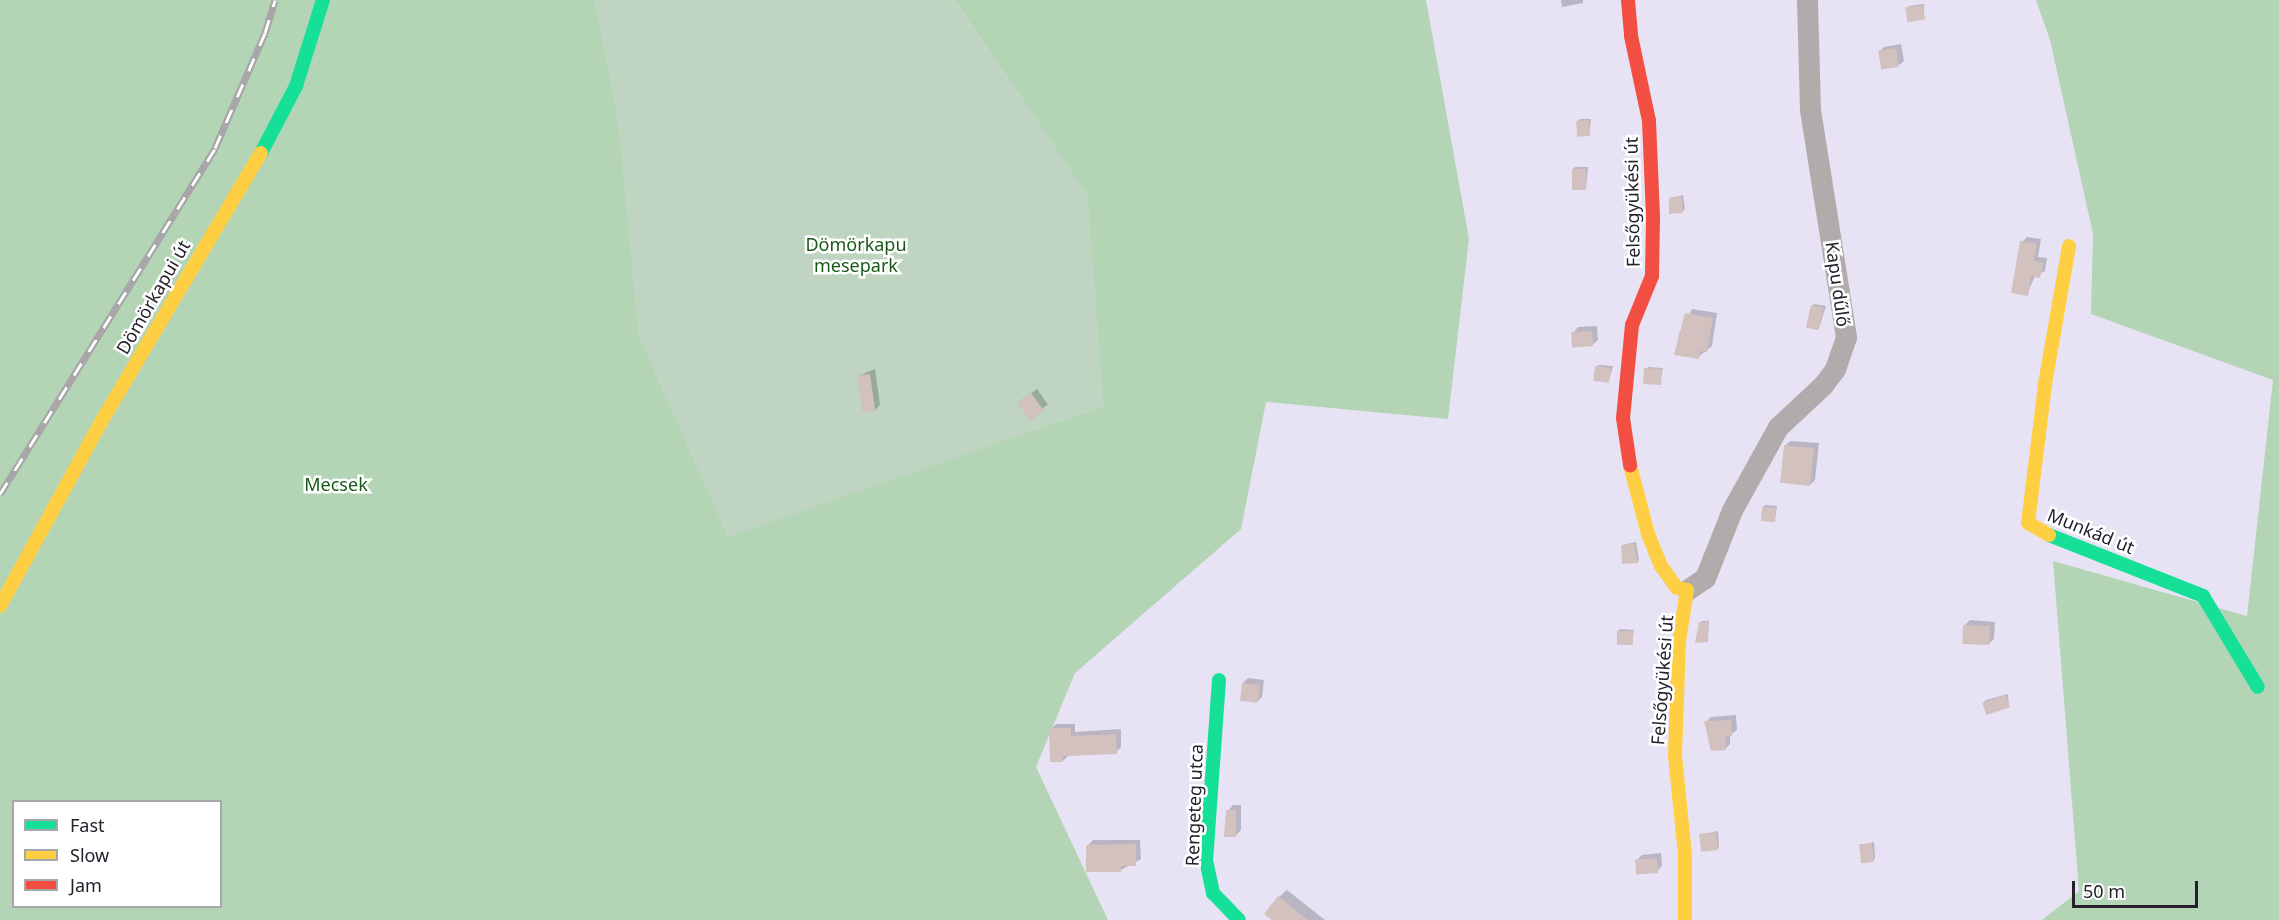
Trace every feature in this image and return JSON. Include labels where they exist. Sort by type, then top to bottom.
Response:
[{"type":"street","name":"Dömörkapui út","points":[[0,606],[104,417],[265,147],[296,86],[323,0]]},
{"type":"street","name":"Felsőgyükési út","points":[[1629,0],[1631,36],[1649,121],[1653,218],[1652,276],[1632,325],[1623,418],[1633,484],[1648,534],[1661,566],[1677,588],[1688,590],[1678,641],[1675,756],[1684,855],[1685,920]]},
{"type":"street","name":"Kapu dűlő","points":[[1688,590],[1706,578],[1732,510],[1778,427],[1823,385],[1834,369],[1846,337],[1810,109],[1806,0]]},
{"type":"street","name":"Munkád út","points":[[2069,246],[2045,384],[2028,523],[2051,536],[2203,596],[2220,619],[2258,687]]},
{"type":"street","name":"Rengeteg utca","points":[[1219,680],[1206,860],[1213,893],[1239,920]]},
{"type":"green space","name":"Mecsek","points":[[0,0],[595,0],[619,124],[639,336],[728,537],[1103,406],[1087,195],[955,0],[1426,0],[1469,239],[1448,419],[1266,402],[1241,529],[1075,673],[1036,767],[1108,920],[0,920]]},
{"type":"green space","name":"Dömörkapu mesepark","points":[[595,0],[955,0],[1087,195],[1103,406],[728,538],[639,336],[619,124]]},
{"type":"green space","points":[[2036,0],[2279,0],[2279,920],[2042,920],[2079,891],[2053,561],[2247,616],[2273,380],[2091,314],[2093,234],[2050,40]]},
{"type":"building","points":[[1923,5],[1925,20],[1907,22],[1905,8]]},
{"type":"building","points":[[1896,48],[1899,67],[1881,70],[1878,51]]},
{"type":"building","points":[[1589,120],[1590,136],[1577,137],[1576,121]]},
{"type":"building","points":[[1572,169],[1586,169],[1586,190],[1572,190]]},
{"type":"building","points":[[1682,196],[1683,213],[1669,214],[1669,198]]},
{"type":"building","points":[[2020,241],[2037,244],[2034,261],[2043,263],[2040,278],[2031,276],[2028,296],[2011,293]]},
{"type":"building","points":[[1811,305],[1824,308],[1818,330],[1806,327]]},
{"type":"building","points":[[1685,313],[1713,318],[1707,352],[1700,351],[1699,359],[1674,355]]},
{"type":"building","points":[[1592,331],[1593,346],[1572,347],[1571,332]]},
{"type":"building","points":[[1595,366],[1611,368],[1609,383],[1593,381]]},
{"type":"building","points":[[1644,368],[1662,369],[1661,385],[1643,384]]},
{"type":"building","points":[[870,374],[875,411],[862,412],[857,376]]},
{"type":"building","points":[[1031,393],[1044,411],[1030,421],[1017,403]]},
{"type":"building","points":[[1784,445],[1814,448],[1810,486],[1780,483]]},
{"type":"building","points":[[1762,507],[1776,508],[1775,522],[1761,521]]},
{"type":"building","points":[[1634,544],[1638,563],[1622,564],[1621,545]]},
{"type":"building","points":[[1699,622],[1708,622],[1708,642],[1695,643]]},
{"type":"building","points":[[1963,625],[1990,626],[1989,645],[1962,644]]},
{"type":"building","points":[[1617,631],[1633,631],[1633,645],[1617,645]]},
{"type":"building","points":[[1242,683],[1260,685],[1258,703],[1240,701]]},
{"type":"building","points":[[2006,695],[2010,707],[1986,715],[1982,703]]},
{"type":"building","points":[[1731,720],[1732,736],[1725,737],[1726,750],[1711,751],[1704,721]]},
{"type":"building","points":[[1049,728],[1071,728],[1071,736],[1116,734],[1117,754],[1063,756],[1063,762],[1050,762]]},
{"type":"building","points":[[1226,810],[1236,810],[1236,837],[1224,837]]},
{"type":"building","points":[[1716,832],[1718,850],[1701,852],[1699,834]]},
{"type":"building","points":[[1872,843],[1874,862],[1861,863],[1859,844]]},
{"type":"building","points":[[1136,844],[1136,866],[1121,866],[1121,872],[1086,872],[1086,845]]},
{"type":"building","points":[[1657,858],[1658,873],[1636,874],[1635,860]]},
{"type":"building","points":[[1278,896],[1308,920],[1272,920],[1264,914]]},
{"type":"railway","points":[[0,494],[215,148],[265,33],[275,0]]},
{"type":"traffic: fast","points":[[261,153],[296,86],[323,0]]},
{"type":"traffic: fast","points":[[2049,535],[2203,596],[2258,687]]},
{"type":"traffic: fast","points":[[1219,680],[1206,860],[1213,893],[1239,920]]},
{"type":"traffic: slow","points":[[0,606],[104,417],[261,153]]},
{"type":"traffic: slow","points":[[2049,535],[2028,523],[2045,384],[2069,246]]},
{"type":"traffic: slow","points":[[1630,465],[1648,534],[1661,566],[1677,588],[1687,590],[1679,641],[1675,756],[1685,855],[1685,920]]},
{"type":"traffic: jam","points":[[1628,0],[1631,36],[1649,121],[1653,218],[1652,276],[1632,325],[1623,418],[1630,465]]}]
